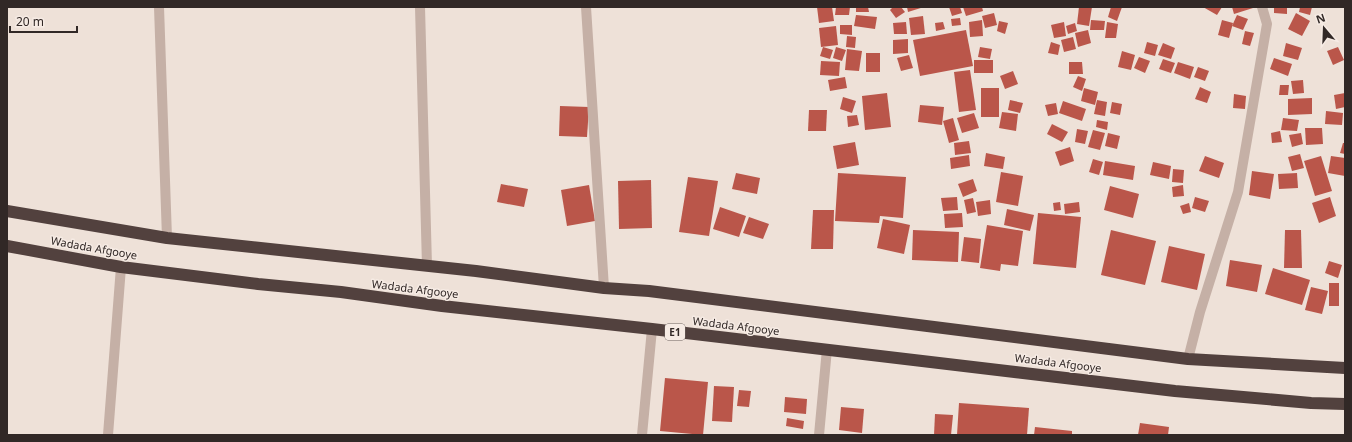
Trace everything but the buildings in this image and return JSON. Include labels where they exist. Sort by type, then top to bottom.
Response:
[{"type":"highway","name":"Wadada Afgooye","points":[[7,211],[166,238],[428,266],[604,288],[649,291],[1188,359],[1345,368]]},
{"type":"highway","name":"Wadada Afgooye","points":[[7,246],[121,267],[258,284],[341,292],[457,307],[1175,390],[1311,403],[1345,404]]},
{"type":"street","points":[[159,7],[166,238]]},
{"type":"street","points":[[420,7],[428,266]]},
{"type":"street","points":[[586,7],[604,288]]},
{"type":"street","points":[[1188,359],[1200,312],[1238,192],[1267,24],[1262,7]]},
{"type":"street","points":[[108,435],[121,267]]},
{"type":"street","points":[[642,435],[652,329]]},
{"type":"street","points":[[819,435],[827,349]]}]
